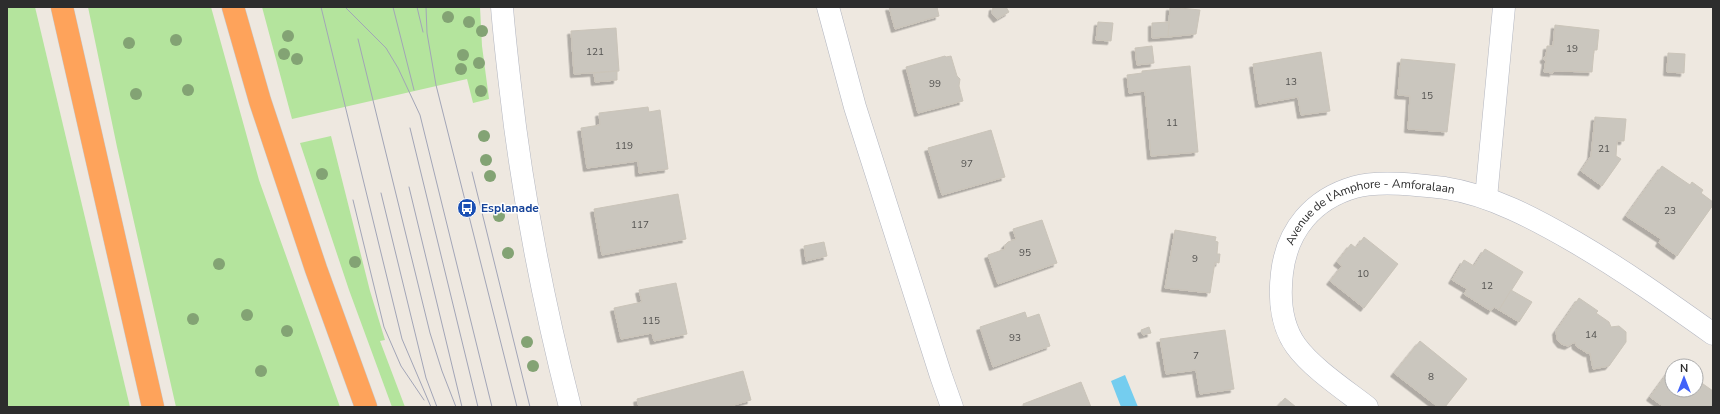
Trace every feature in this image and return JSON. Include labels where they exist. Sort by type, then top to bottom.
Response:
[{"type":"highway","points":[[62,7],[153,407]]},
{"type":"highway","points":[[234,7],[260,101],[313,262],[366,407]]},
{"type":"street","points":[[502,7],[514,117],[529,217],[541,283],[570,407]]},
{"type":"street","points":[[828,7],[855,107],[938,368],[952,407]]},
{"type":"street","points":[[1486,198],[1504,7]]},
{"type":"street","name":"Avenue de l'Amphore - Amforalaan","points":[[1367,407],[1308,360],[1296,346],[1289,333],[1282,307],[1280,284],[1286,251],[1293,234],[1303,219],[1318,205],[1334,195],[1356,187],[1380,184],[1445,188],[1486,198],[1526,215],[1605,260],[1647,287],[1713,334]]},
{"type":"green space","points":[[7,7],[35,7],[130,407],[7,407]]},
{"type":"green space","points":[[88,7],[211,7],[259,180],[340,407],[176,407],[117,147]]},
{"type":"green space","points":[[262,7],[480,7],[482,46],[489,99],[473,103],[467,79],[292,119]]},
{"type":"green space","points":[[331,136],[370,291],[385,340],[380,341],[405,407],[392,407],[349,290],[300,143]]},
{"type":"water","points":[[1125,375],[1138,407],[1121,407],[1111,381]]},
{"type":"building","points":[[889,7],[937,7],[939,16],[895,29]]},
{"type":"building","points":[[993,7],[1006,7],[1009,12],[997,19],[992,13]]},
{"type":"building","points":[[1170,7],[1200,10],[1196,34],[1168,37]]},
{"type":"building","points":[[1098,22],[1113,23],[1111,41],[1096,40]]},
{"type":"building","points":[[1169,22],[1168,37],[1152,38],[1152,23]]},
{"type":"building","points":[[1555,25],[1599,30],[1597,50],[1594,50],[1592,72],[1544,72],[1546,60],[1544,60],[1544,57],[1546,57],[1547,46],[1553,46]]},
{"type":"building","points":[[616,28],[619,71],[574,74],[571,31]]},
{"type":"building","points":[[1152,46],[1154,63],[1137,65],[1135,48]]},
{"type":"building","points":[[1321,52],[1330,111],[1301,115],[1298,97],[1259,104],[1253,64]]},
{"type":"building","points":[[1668,53],[1685,54],[1684,73],[1667,72]]},
{"type":"building","points":[[945,56],[951,56],[957,76],[960,79],[959,86],[963,101],[918,113],[906,67]]},
{"type":"building","points":[[1401,59],[1455,64],[1447,132],[1408,129],[1410,96],[1398,95]]},
{"type":"building","points":[[1190,66],[1198,152],[1151,156],[1145,91],[1129,93],[1127,75],[1142,73],[1142,71]]},
{"type":"building","points":[[617,71],[617,80],[595,82],[594,73]]},
{"type":"building","points":[[648,107],[649,112],[660,110],[668,169],[639,173],[638,161],[587,168],[581,128],[600,125],[599,113]]},
{"type":"building","points":[[1595,117],[1626,119],[1624,141],[1617,141],[1616,156],[1621,159],[1602,186],[1581,171],[1591,156]]},
{"type":"building","points":[[991,130],[1005,177],[942,195],[928,148]]},
{"type":"building","points":[[1662,166],[1690,185],[1692,182],[1703,190],[1701,193],[1713,202],[1713,205],[1677,256],[1659,243],[1661,239],[1626,216]]},
{"type":"building","points":[[678,194],[686,239],[602,255],[594,209]]},
{"type":"building","points":[[1042,220],[1057,263],[998,284],[988,255],[1005,249],[1005,245],[1008,242],[1016,239],[1013,229]]},
{"type":"building","points":[[1175,230],[1216,237],[1215,241],[1218,242],[1217,254],[1220,254],[1219,263],[1215,262],[1210,293],[1165,288]]},
{"type":"building","points":[[1364,237],[1398,264],[1364,308],[1330,281],[1342,266],[1337,262],[1351,244],[1356,248]]},
{"type":"building","points":[[824,242],[827,256],[806,261],[804,246]]},
{"type":"building","points":[[1485,249],[1523,272],[1499,310],[1494,307],[1491,311],[1464,294],[1467,289],[1452,280],[1464,260],[1474,266]]},
{"type":"building","points":[[676,283],[687,334],[654,341],[652,333],[621,339],[614,308],[642,302],[639,290]]},
{"type":"building","points":[[1511,290],[1532,302],[1519,322],[1499,310]]},
{"type":"building","points":[[1579,298],[1598,311],[1596,313],[1609,322],[1611,327],[1619,326],[1626,332],[1626,342],[1609,366],[1593,369],[1590,353],[1587,353],[1576,346],[1575,342],[1568,346],[1561,344],[1557,339],[1556,331]]},
{"type":"building","points":[[1025,312],[1027,318],[1039,314],[1050,346],[993,367],[980,327]]},
{"type":"building","points":[[1149,327],[1151,333],[1143,335],[1141,330]]},
{"type":"building","points":[[1225,330],[1234,389],[1200,394],[1196,370],[1166,374],[1160,339]]},
{"type":"building","points":[[1420,341],[1467,379],[1445,407],[1438,407],[1394,373]]},
{"type":"building","points":[[743,371],[751,400],[727,407],[639,407],[637,399]]},
{"type":"building","points":[[1664,378],[1664,398],[1704,398],[1704,385],[1713,391],[1713,407],[1664,407],[1650,397]]},
{"type":"building","points":[[1081,382],[1091,407],[1024,407],[1023,404]]},
{"type":"building","points":[[1285,398],[1296,407],[1277,407]]},
{"type":"tram line","points":[[321,7],[402,339],[431,407]]},
{"type":"tram line","points":[[345,7],[386,48],[398,68],[420,115],[492,407]]},
{"type":"tram line","points":[[393,7],[414,90]]},
{"type":"tram line","points":[[417,7],[423,32]]},
{"type":"tram line","points":[[426,7],[427,33],[436,85],[517,407]]},
{"type":"tram line","points":[[358,39],[430,333],[442,371],[456,407]]},
{"type":"tram line","points":[[410,128],[478,407]]},
{"type":"tram line","points":[[472,172],[530,407]]},
{"type":"tram line","points":[[409,187],[462,407]]},
{"type":"tram line","points":[[381,193],[426,378],[437,407]]},
{"type":"tram line","points":[[353,200],[384,327],[401,366],[424,400]]},
{"type":"place","name":"Esplanade","points":[[467,208]]}]
